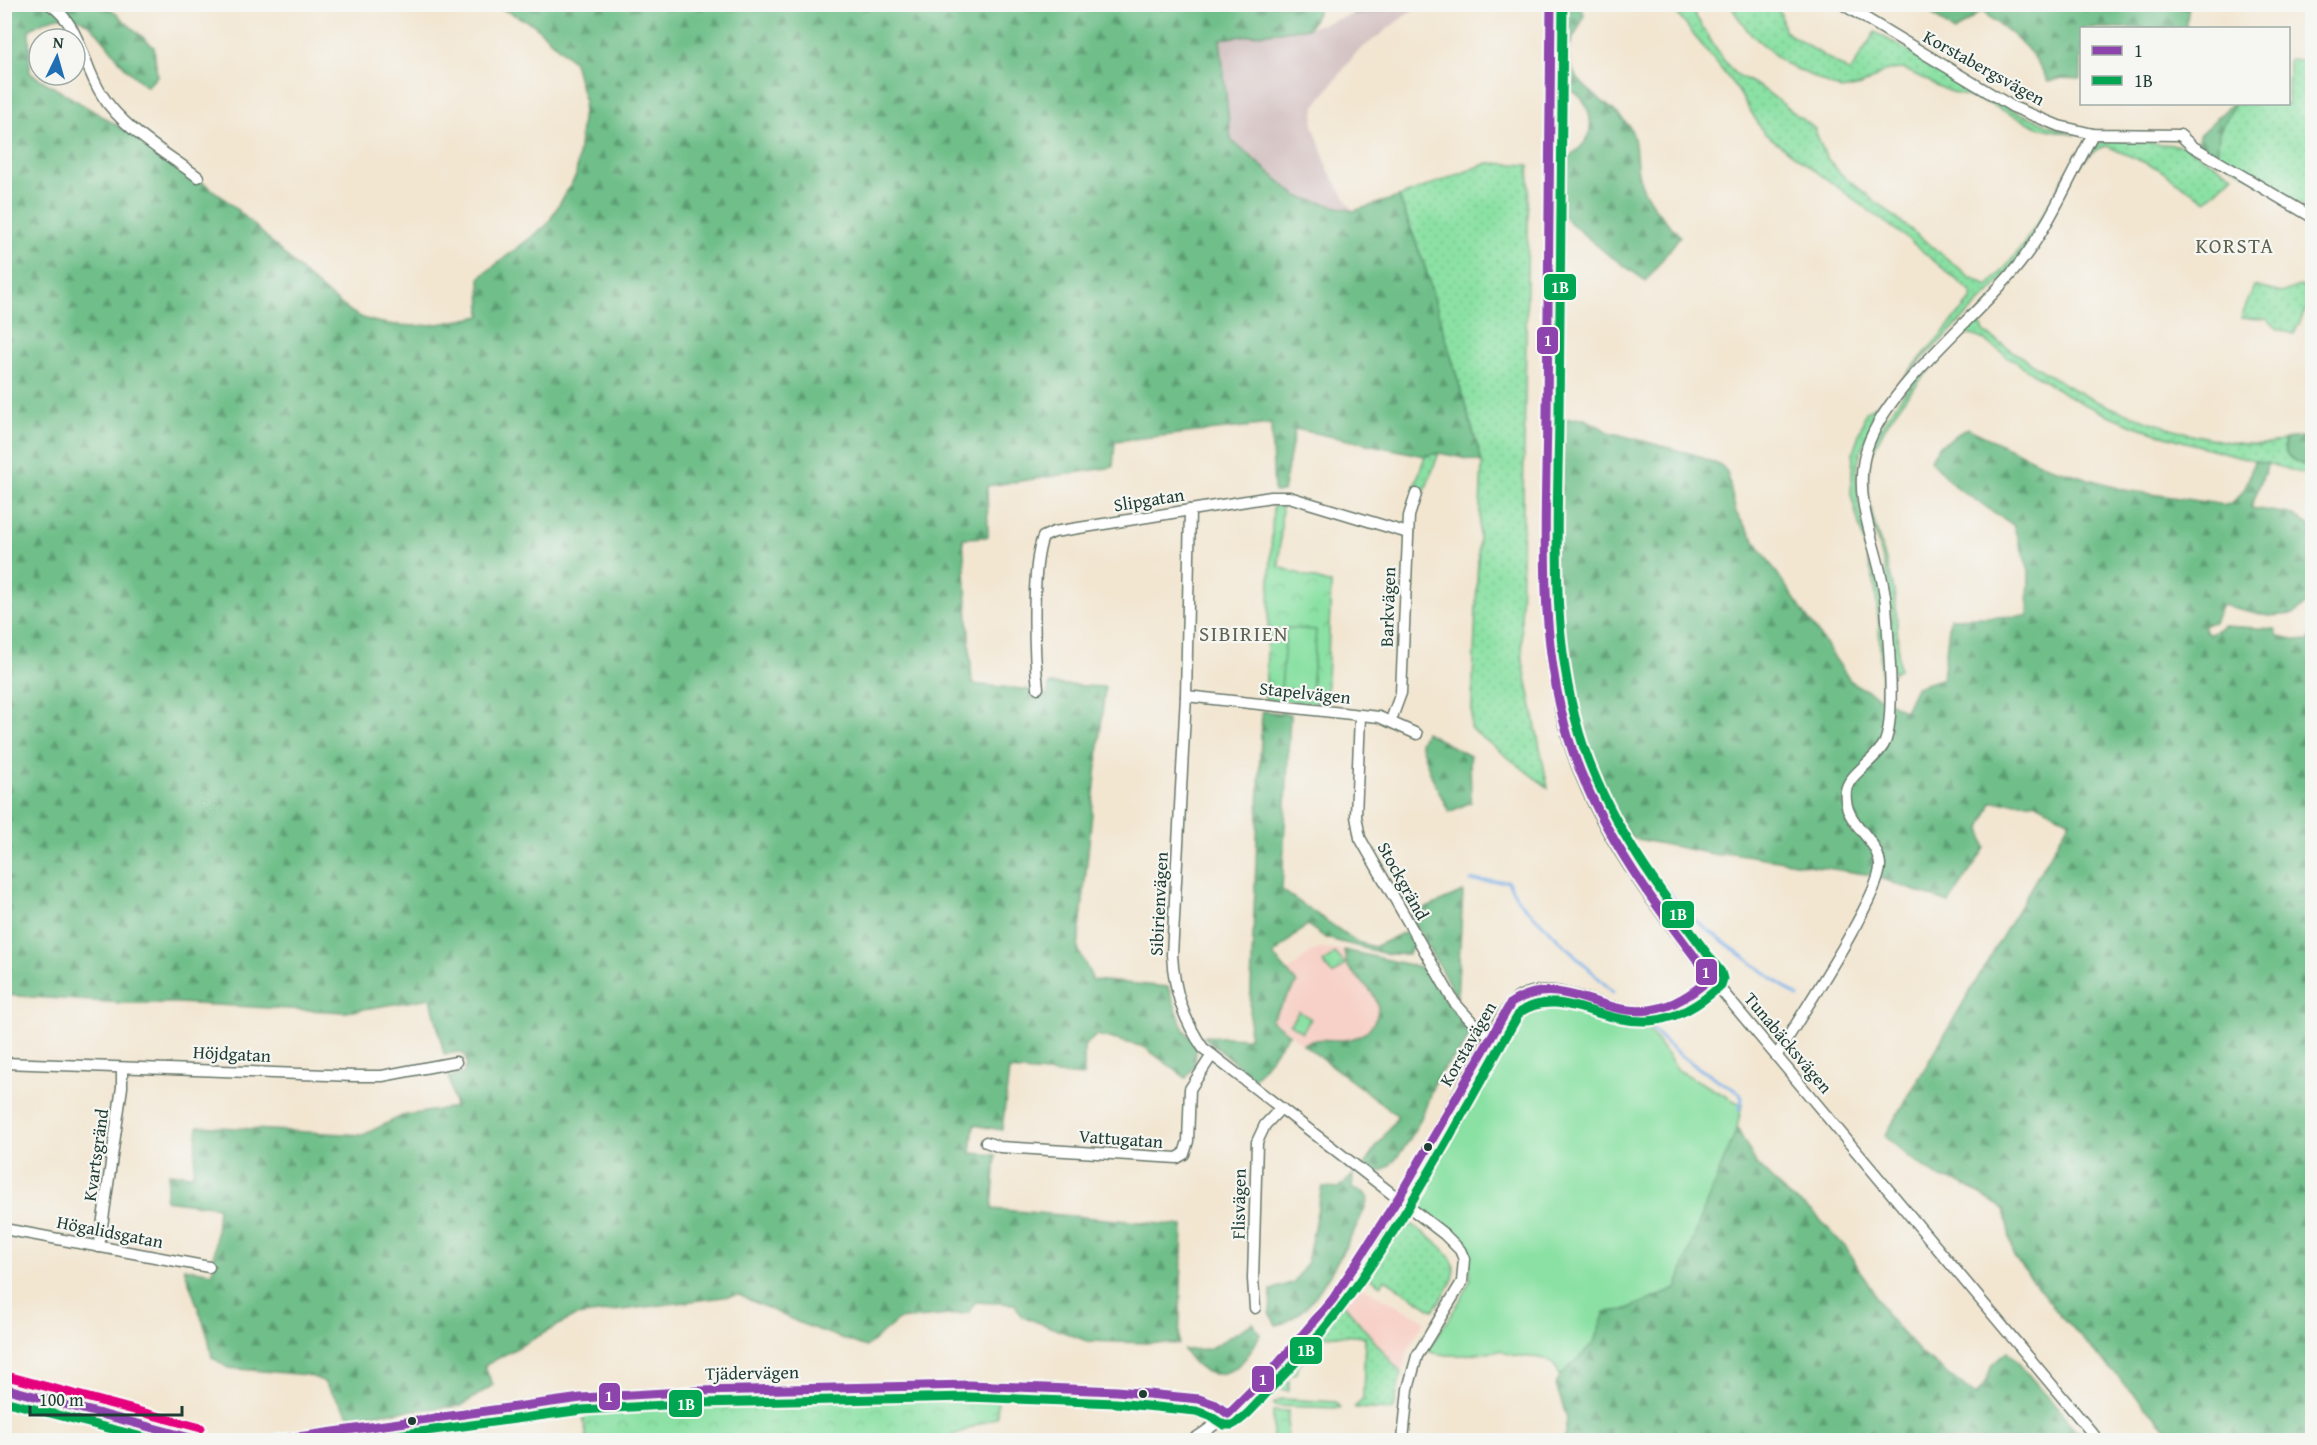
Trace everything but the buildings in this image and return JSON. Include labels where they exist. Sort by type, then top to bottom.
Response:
[{"type":"street","points":[[49,4],[69,21],[102,96],[126,122],[198,177]]},
{"type":"street","name":"Tunabäcksvägen","points":[[1551,4],[1547,599],[1554,672],[1562,715],[1578,767],[1606,829],[1653,904],[1711,978],[2098,1440]]},
{"type":"street","name":"Korstabergsvägen","points":[[1842,4],[2013,107],[2059,126],[2093,134],[2180,135],[2192,146],[2313,217]]},
{"type":"street","points":[[1777,1055],[1867,905],[1879,878],[1878,853],[1874,844],[1852,820],[1846,804],[1847,787],[1850,781],[1881,751],[1886,739],[1890,708],[1884,587],[1861,490],[1865,452],[1883,414],[2021,261],[2093,134]]},
{"type":"street","name":"Barkvägen","points":[[1391,720],[1401,693],[1409,516],[1416,494]]},
{"type":"street","name":"Slipgatan","points":[[1038,688],[1035,667],[1037,573],[1043,537],[1054,532],[1271,496],[1288,497],[1408,533]]},
{"type":"street","name":"Sibirienvägen","points":[[1190,510],[1186,696],[1172,955],[1173,978],[1183,1014],[1191,1031],[1212,1055],[1399,1197],[1460,1250],[1465,1270],[1462,1282],[1418,1356],[1408,1389],[1403,1440]]},
{"type":"street","name":"Stapelvägen","points":[[1186,696],[1391,720],[1417,734]]},
{"type":"street","name":"Stockgränd","points":[[1360,716],[1356,816],[1360,838],[1454,1002],[1474,1024],[1491,1036]]},
{"type":"street","name":"Korstavägen","points":[[1193,1440],[1258,1386],[1312,1327],[1352,1272],[1399,1197],[1511,1003],[1528,992],[1550,990],[1597,1004],[1638,1011],[1671,1005],[1696,992],[1711,978]]},
{"type":"street","name":"Vattugatan","points":[[986,1142],[1000,1147],[1177,1158],[1184,1154],[1188,1141],[1192,1082],[1212,1055]]},
{"type":"street","name":"Höjdgatan","points":[[4,1062],[382,1076],[456,1062]]},
{"type":"street","name":"Kvartsgränd","points":[[99,1247],[122,1087],[122,1068]]},
{"type":"street","name":"Flisvägen","points":[[1255,1308],[1253,1279],[1257,1142],[1265,1125],[1281,1108]]},
{"type":"street","name":"Högalidsgatan","points":[[4,1229],[209,1267]]},
{"type":"street","name":"Tjädervägen","points":[[276,1440],[581,1398],[675,1391],[954,1385],[1117,1391],[1199,1399],[1216,1405],[1228,1413]]},
{"type":"street","points":[[4,1388],[181,1438],[198,1440]]},
{"type":"shaded area","points":[[1389,5],[1419,5],[1356,53],[1315,106],[1313,125],[1329,171],[1353,211],[1296,196],[1231,140],[1220,39],[1309,28],[1354,14],[1384,10]]},
{"type":"shaded area","points":[[1321,948],[1344,950],[1346,962],[1378,1003],[1378,1012],[1369,1029],[1360,1036],[1349,1040],[1312,1039],[1303,1044],[1271,1020],[1296,983],[1288,972],[1311,952]]},
{"type":"shaded area","points":[[1356,1284],[1425,1320],[1409,1347],[1401,1373],[1342,1302]]},
{"type":"green space","points":[[1352,4],[1389,5],[1384,10],[1354,14]]},
{"type":"green space","points":[[1933,4],[2189,4],[2186,27],[2080,27],[2080,79],[2062,78],[2048,82],[2036,59],[2028,50],[1981,11],[1954,32],[1930,12]]},
{"type":"green space","points":[[4,5],[106,5],[154,47],[157,76],[147,87],[126,68],[91,27],[82,20],[59,17],[35,27],[27,27],[27,87],[53,87],[149,145],[195,176],[232,205],[316,285],[349,310],[369,320],[411,326],[439,324],[481,316],[480,277],[547,225],[576,176],[584,100],[574,62],[533,24],[494,5],[1321,5],[1309,28],[1220,39],[1231,140],[1297,196],[1353,211],[1399,197],[1424,264],[1482,462],[1439,453],[1425,456],[1295,429],[1283,492],[1274,492],[1271,424],[1115,441],[1113,467],[987,486],[988,537],[963,538],[972,684],[1031,690],[1033,695],[1041,697],[1048,694],[1049,684],[1105,687],[1078,949],[1093,980],[1168,987],[1183,1028],[1196,1047],[1195,1065],[1186,1078],[1144,1047],[1097,1035],[1084,1046],[1084,1076],[1009,1070],[1002,1130],[974,1125],[971,1153],[996,1155],[992,1209],[1183,1226],[1179,1344],[1087,1341],[1021,1316],[1015,1304],[975,1302],[968,1313],[898,1320],[866,1347],[802,1324],[739,1295],[575,1316],[484,1366],[493,1385],[461,1406],[350,1416],[323,1381],[308,1375],[228,1368],[212,1357],[208,1336],[184,1268],[213,1273],[218,1207],[165,1200],[169,1173],[193,1175],[198,1126],[363,1135],[402,1116],[455,1107],[449,1077],[463,1074],[467,1065],[465,1055],[460,1052],[444,1054],[431,998],[346,1012],[177,1003],[122,1003],[5,995]]},
{"type":"green space","points":[[1559,5],[1579,5],[1584,14],[1569,49],[1569,61],[1573,71],[1586,88],[1631,129],[1642,186],[1656,209],[1680,236],[1646,281],[1606,253],[1557,212],[1556,167],[1578,150],[1590,131],[1589,112],[1580,96],[1561,89]]},
{"type":"green space","points":[[1670,5],[1689,5],[1719,54],[1734,73],[1763,89],[1814,128],[1826,157],[1841,174],[1969,276],[1988,286],[2002,272],[2026,240],[2078,152],[2047,213],[2020,257],[1990,292],[1917,364],[1876,418],[1863,446],[1857,474],[1857,488],[1861,516],[1879,584],[1883,613],[1885,702],[1882,701],[1875,586],[1851,494],[1853,453],[1866,412],[1886,398],[1972,299],[1972,293],[1908,239],[1764,133],[1737,89]]},
{"type":"green space","points":[[1732,5],[1774,5],[1781,14],[1784,31],[1850,72],[1875,32],[2012,110],[2075,135],[2038,127],[1983,101],[1948,91],[1904,69],[1887,70],[1861,86],[1841,90],[1784,63],[1749,32]]},
{"type":"green space","points":[[2290,59],[2312,61],[2312,212],[2217,157],[2219,132],[2234,105],[2290,105]]},
{"type":"green space","points":[[2231,105],[2234,105],[2219,132],[2217,157],[2201,146],[2199,135]]},
{"type":"green space","points":[[2105,139],[2185,146],[2233,175],[2206,201],[2157,168],[2107,146],[2095,151],[2080,166],[2092,148]]},
{"type":"green space","points":[[1488,163],[1529,165],[1521,620],[1523,662],[1548,788],[1471,729],[1482,462],[1424,264],[1399,197]]},
{"type":"green space","points":[[2254,286],[2281,293],[2299,286],[2310,290],[2309,303],[2294,334],[2278,329],[2267,319],[2241,318]]},
{"type":"green space","points":[[1990,303],[1980,315],[1980,323],[1985,333],[2078,392],[2120,411],[2214,439],[2243,444],[2267,444],[2284,439],[2287,456],[2312,468],[2312,476],[2134,426],[2053,387],[1982,339],[1972,335],[1961,335],[1900,405],[1873,452],[1869,469],[1870,505],[1894,591],[1899,669],[1893,673],[1890,592],[1865,487],[1870,451],[1880,428],[1895,405],[1934,360]]},
{"type":"green space","points":[[1583,418],[1609,432],[1696,455],[1722,466],[1727,472],[1736,513],[1851,682],[1905,711],[1916,687],[1943,678],[1950,618],[2028,616],[2029,571],[2013,525],[1953,485],[1930,460],[1939,446],[1967,428],[2047,466],[2124,490],[2226,505],[2242,493],[2254,461],[2268,463],[2251,508],[2290,514],[2312,527],[2312,599],[2294,614],[2269,616],[2222,605],[2214,622],[2204,624],[2204,629],[2209,635],[2223,626],[2275,629],[2278,636],[2309,642],[2312,632],[2312,1440],[2175,1440],[2059,1314],[2014,1257],[2004,1209],[1960,1182],[1940,1178],[1908,1156],[1885,1136],[2070,821],[2035,802],[1992,802],[1981,828],[1985,848],[1949,903],[1871,875],[1732,853],[1718,855],[1632,838],[1601,787],[1577,732],[1566,688],[1558,636],[1554,559],[1565,419]]},
{"type":"green space","points":[[2302,437],[2312,439],[2312,468],[2291,459],[2286,451],[2285,439]]},
{"type":"green space","points":[[1439,453],[1424,493],[1413,491],[1425,456]]},
{"type":"green space","points":[[1282,505],[1279,567],[1331,584],[1326,704],[1265,699],[1273,506]]},
{"type":"green space","points":[[1286,628],[1316,630],[1311,692],[1281,689]]},
{"type":"green space","points":[[1262,711],[1290,714],[1282,890],[1357,942],[1374,947],[1405,932],[1413,946],[1408,954],[1386,954],[1326,938],[1307,925],[1273,955],[1297,983],[1271,1020],[1289,1034],[1254,1079],[1203,1036],[1249,1038]]},
{"type":"green space","points":[[1425,732],[1470,756],[1471,802],[1449,812],[1431,775],[1420,743]]},
{"type":"green space","points":[[1463,892],[1457,998],[1410,915]]},
{"type":"green space","points":[[1344,950],[1424,968],[1469,1033],[1461,1050],[1436,1079],[1420,1120],[1405,1147],[1392,1163],[1379,1172],[1364,1165],[1398,1116],[1303,1044],[1316,1040],[1344,1040],[1357,1037],[1374,1022],[1378,1006],[1371,992],[1348,966]]},
{"type":"green space","points":[[1335,953],[1345,964],[1333,975],[1323,963]]},
{"type":"green space","points":[[1533,1001],[1573,1008],[1615,1023],[1644,1023],[1678,1070],[1742,1105],[1737,1128],[1702,1214],[1676,1289],[1624,1310],[1605,1312],[1593,1344],[1560,1376],[1556,1367],[1550,1362],[1508,1354],[1500,1350],[1454,1355],[1427,1351],[1464,1294],[1470,1280],[1470,1268],[1466,1251],[1460,1241],[1421,1210],[1412,1198],[1415,1185],[1463,1116],[1469,1095],[1524,1004]]},
{"type":"green space","points":[[1299,1011],[1311,1019],[1302,1032],[1290,1024]]},
{"type":"green space","points":[[1737,1128],[1757,1165],[1790,1197],[1812,1211],[1846,1248],[1889,1318],[1922,1354],[1976,1396],[1987,1380],[1992,1364],[2008,1351],[2085,1440],[1564,1440],[1567,1418],[1556,1385],[1560,1376],[1593,1344],[1605,1312],[1624,1310],[1676,1289],[1702,1214]]},
{"type":"green space","points":[[1353,1175],[1352,1189],[1363,1192],[1368,1197],[1360,1219],[1334,1268],[1310,1303],[1290,1320],[1276,1325],[1270,1313],[1271,1290],[1294,1282],[1307,1263],[1322,1187],[1339,1188]]},
{"type":"green space","points":[[1404,1221],[1432,1239],[1450,1257],[1454,1265],[1452,1281],[1433,1310],[1385,1279],[1381,1285],[1365,1274],[1393,1225]]},
{"type":"green space","points":[[1342,1302],[1401,1373],[1394,1408],[1391,1410],[1354,1408],[1363,1398],[1365,1337],[1332,1335],[1320,1339],[1316,1345],[1314,1358],[1305,1358],[1297,1367],[1297,1373],[1289,1376],[1289,1391],[1275,1388]]},
{"type":"green space","points":[[1253,1323],[1260,1334],[1253,1347],[1245,1359],[1226,1372],[1216,1374],[1205,1371],[1194,1363],[1184,1350],[1209,1349]]},
{"type":"green space","points":[[998,1392],[997,1417],[942,1440],[587,1440],[581,1403],[762,1394]]},
{"type":"green space","points":[[1281,1399],[1336,1402],[1340,1408],[1274,1406],[1273,1404]]},
{"type":"green space","points":[[1273,1411],[1288,1411],[1287,1440],[1273,1440]]},
{"type":"waterway","points":[[1471,881],[1507,881],[1519,901],[1613,992]]},
{"type":"waterway","points":[[1662,884],[1689,916],[1798,997]]},
{"type":"waterway","points":[[1652,1028],[1682,1056],[1740,1093],[1742,1099],[1739,1110]]},
{"type":"transit line","name":"1","points":[[276,1440],[581,1398],[698,1391],[969,1385],[1117,1391],[1199,1399],[1216,1405],[1228,1414],[1277,1365],[1333,1299],[1399,1197],[1511,1003],[1529,994],[1547,992],[1564,993],[1631,1010],[1650,1010],[1683,999],[1711,978],[1633,871],[1600,813],[1573,752],[1561,711],[1553,670],[1548,627],[1545,541],[1551,4]]},
{"type":"transit line","name":"1B","points":[[360,1440],[582,1410],[698,1403],[969,1397],[1116,1403],[1196,1411],[1224,1425],[1232,1425],[1249,1412],[1311,1344],[1346,1301],[1409,1207],[1520,1012],[1541,1004],[1563,1004],[1634,1021],[1660,1019],[1689,1009],[1721,985],[1723,979],[1721,972],[1662,893],[1610,809],[1584,748],[1565,667],[1560,625],[1557,541],[1563,4]]},
{"type":"transit line","points":[[7,1376],[201,1428]]},
{"type":"transit line","name":"1","points":[[4,1388],[198,1440]]},
{"type":"transit line","name":"1B","points":[[4,1401],[154,1440]]},
{"type":"district","name":"KORSTA","points":[[2235,246]]},
{"type":"district","name":"SIBIRIEN","points":[[1244,634]]}]
